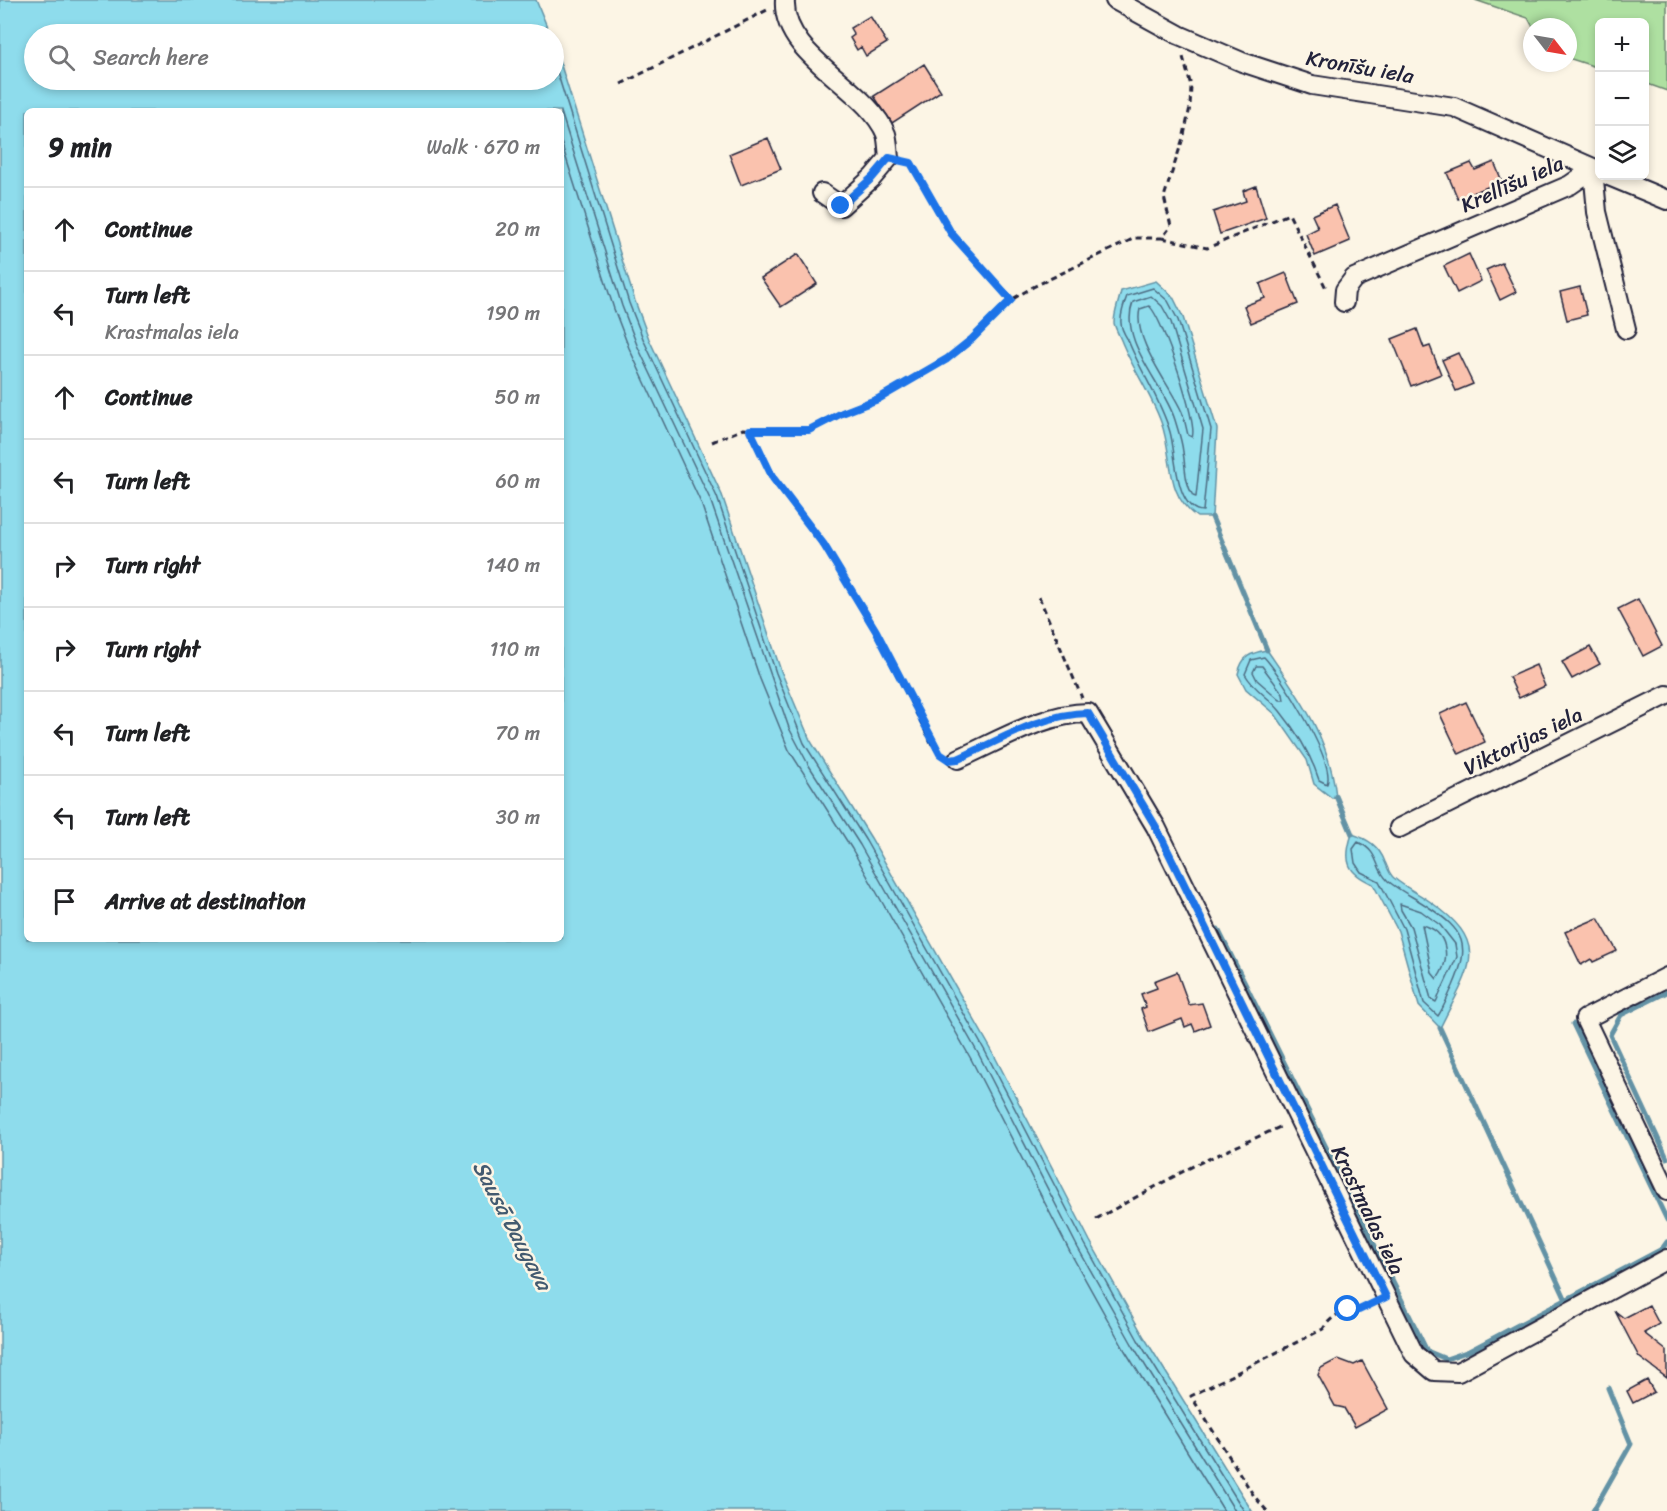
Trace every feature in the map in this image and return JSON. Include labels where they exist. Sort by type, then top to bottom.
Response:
[{"type":"street","name":"Kronīšu iela","points":[[1115,0],[1179,35],[1242,62],[1312,84],[1454,107],[1595,169]]},
{"type":"street","points":[[784,1],[789,25],[801,42],[868,108],[886,134],[889,158],[872,178],[841,206],[830,201],[822,193]]},
{"type":"street","name":"Krellīšu iela","points":[[1344,302],[1345,290],[1354,278],[1595,175]]},
{"type":"street","name":"Krellīšu iela","points":[[1600,180],[1596,212],[1626,329]]},
{"type":"street","name":"Kronīšu iela","points":[[1620,180],[1667,200]]},
{"type":"street","name":"Viktorijas iela","points":[[1399,828],[1667,695]]},
{"type":"street","points":[[958,759],[1036,724],[1071,713],[1088,713]]},
{"type":"street","name":"Krastmalas iela","points":[[1088,713],[1156,827],[1414,1354],[1434,1371],[1458,1372],[1667,1259]]},
{"type":"street","points":[[1667,977],[1585,1018],[1667,1191]]},
{"type":"path","points":[[621,84],[784,1]]},
{"type":"path","points":[[1162,238],[1171,226],[1164,196],[1184,135],[1190,107],[1191,86],[1179,35]]},
{"type":"path","points":[[889,158],[911,163],[951,233],[1011,300]]},
{"type":"path","points":[[712,442],[743,429],[809,430],[842,413],[878,399],[947,359],[972,339],[1011,300],[1135,238],[1162,238],[1207,248],[1289,214],[1326,288]]},
{"type":"path","points":[[750,430],[773,478],[824,545],[876,631],[932,744],[949,760],[958,759]]},
{"type":"path","points":[[1040,597],[1088,713]]},
{"type":"path","points":[[1096,1219],[1195,1165],[1298,1119]]},
{"type":"path","points":[[1267,1511],[1254,1496],[1191,1395],[1323,1329],[1331,1317],[1348,1309],[1359,1310],[1386,1297]]},
{"type":"green space","points":[[1475,0],[1667,0],[1667,91],[1649,84],[1649,18],[1595,18],[1595,67],[1577,61],[1577,18],[1528,18]]},
{"type":"water","name":"Sausā Daugava","points":[[0,0],[536,0],[546,24],[24,24],[24,90],[564,90],[564,75],[649,339],[722,495],[781,671],[810,740],[871,838],[991,1049],[1090,1241],[1144,1337],[1252,1511],[0,1511]]},
{"type":"water","points":[[1156,281],[1173,297],[1183,317],[1217,429],[1212,517],[1197,517],[1179,497],[1161,422],[1114,323],[1121,291]]},
{"type":"water","points":[[1267,650],[1301,701],[1320,736],[1332,774],[1336,796],[1332,798],[1314,784],[1307,760],[1275,714],[1246,689],[1238,674],[1244,659],[1256,652]]},
{"type":"water","points":[[1352,834],[1372,844],[1383,856],[1392,876],[1451,918],[1463,933],[1469,947],[1466,975],[1440,1028],[1419,1006],[1398,931],[1373,884],[1357,875],[1349,865],[1348,852]]},
{"type":"building","points":[[870,16],[887,43],[866,56],[861,47],[857,50],[850,38],[854,35],[850,28]]},
{"type":"building","points":[[924,64],[941,91],[892,123],[874,96]]},
{"type":"building","points":[[768,138],[781,169],[741,185],[729,154]]},
{"type":"building","points":[[1494,162],[1502,181],[1458,199],[1447,173],[1471,163],[1475,170]]},
{"type":"building","points":[[1256,186],[1266,218],[1220,234],[1213,212],[1246,201],[1243,191]]},
{"type":"building","points":[[1335,205],[1350,241],[1315,256],[1306,234],[1318,228],[1312,215]]},
{"type":"building","points":[[798,254],[817,284],[781,307],[761,278]]},
{"type":"building","points":[[1469,254],[1481,281],[1457,293],[1444,266]]},
{"type":"building","points":[[1502,263],[1516,292],[1500,300],[1486,270]]},
{"type":"building","points":[[1286,273],[1298,304],[1251,323],[1244,306],[1265,298],[1260,284]]},
{"type":"building","points":[[1580,287],[1587,315],[1567,320],[1560,292]]},
{"type":"building","points":[[1417,329],[1424,348],[1430,346],[1441,374],[1411,386],[1392,339]]},
{"type":"building","points":[[1458,353],[1473,384],[1456,391],[1442,360]]},
{"type":"building","points":[[1638,599],[1662,646],[1643,656],[1618,609]]},
{"type":"building","points":[[1590,647],[1600,664],[1572,679],[1562,662]]},
{"type":"building","points":[[1536,665],[1545,686],[1519,698],[1509,677]]},
{"type":"building","points":[[1466,702],[1485,742],[1459,754],[1440,714]]},
{"type":"building","points":[[1598,918],[1617,951],[1593,962],[1591,959],[1581,965],[1565,932]]},
{"type":"building","points":[[1177,972],[1189,1005],[1202,1003],[1210,1025],[1195,1031],[1192,1024],[1185,1027],[1182,1019],[1149,1032],[1141,1009],[1146,1007],[1141,994],[1157,988],[1154,981]]},
{"type":"building","points":[[1649,1305],[1659,1324],[1644,1333],[1667,1351],[1667,1378],[1639,1357],[1615,1311],[1624,1318]]},
{"type":"building","points":[[1338,1359],[1354,1365],[1362,1361],[1388,1409],[1355,1427],[1344,1408],[1335,1406],[1318,1375],[1321,1368]]},
{"type":"building","points":[[1647,1380],[1654,1392],[1633,1403],[1627,1391]]},
{"type":"waterway","points":[[1212,517],[1267,650]]},
{"type":"waterway","points":[[1336,796],[1352,834]]},
{"type":"waterway","points":[[1218,929],[1427,1351],[1446,1359],[1469,1351],[1662,1249],[1667,1242]]},
{"type":"waterway","points":[[1667,992],[1621,1015],[1610,1035],[1667,1158]]},
{"type":"waterway","points":[[1573,1024],[1667,1220]]},
{"type":"waterway","points":[[1440,1028],[1566,1300]]},
{"type":"waterway","points":[[1593,1511],[1631,1444],[1608,1388]]},
{"type":"route","points":[[841,206],[872,178],[889,158],[911,163],[951,233],[1011,300],[972,339],[947,359],[878,399],[842,413],[809,430],[789,432],[750,430],[773,478],[824,545],[876,631],[932,744],[940,754],[949,760],[958,759],[1036,724],[1071,713],[1088,713],[1156,827],[1386,1297],[1359,1310],[1348,1309]]}]
